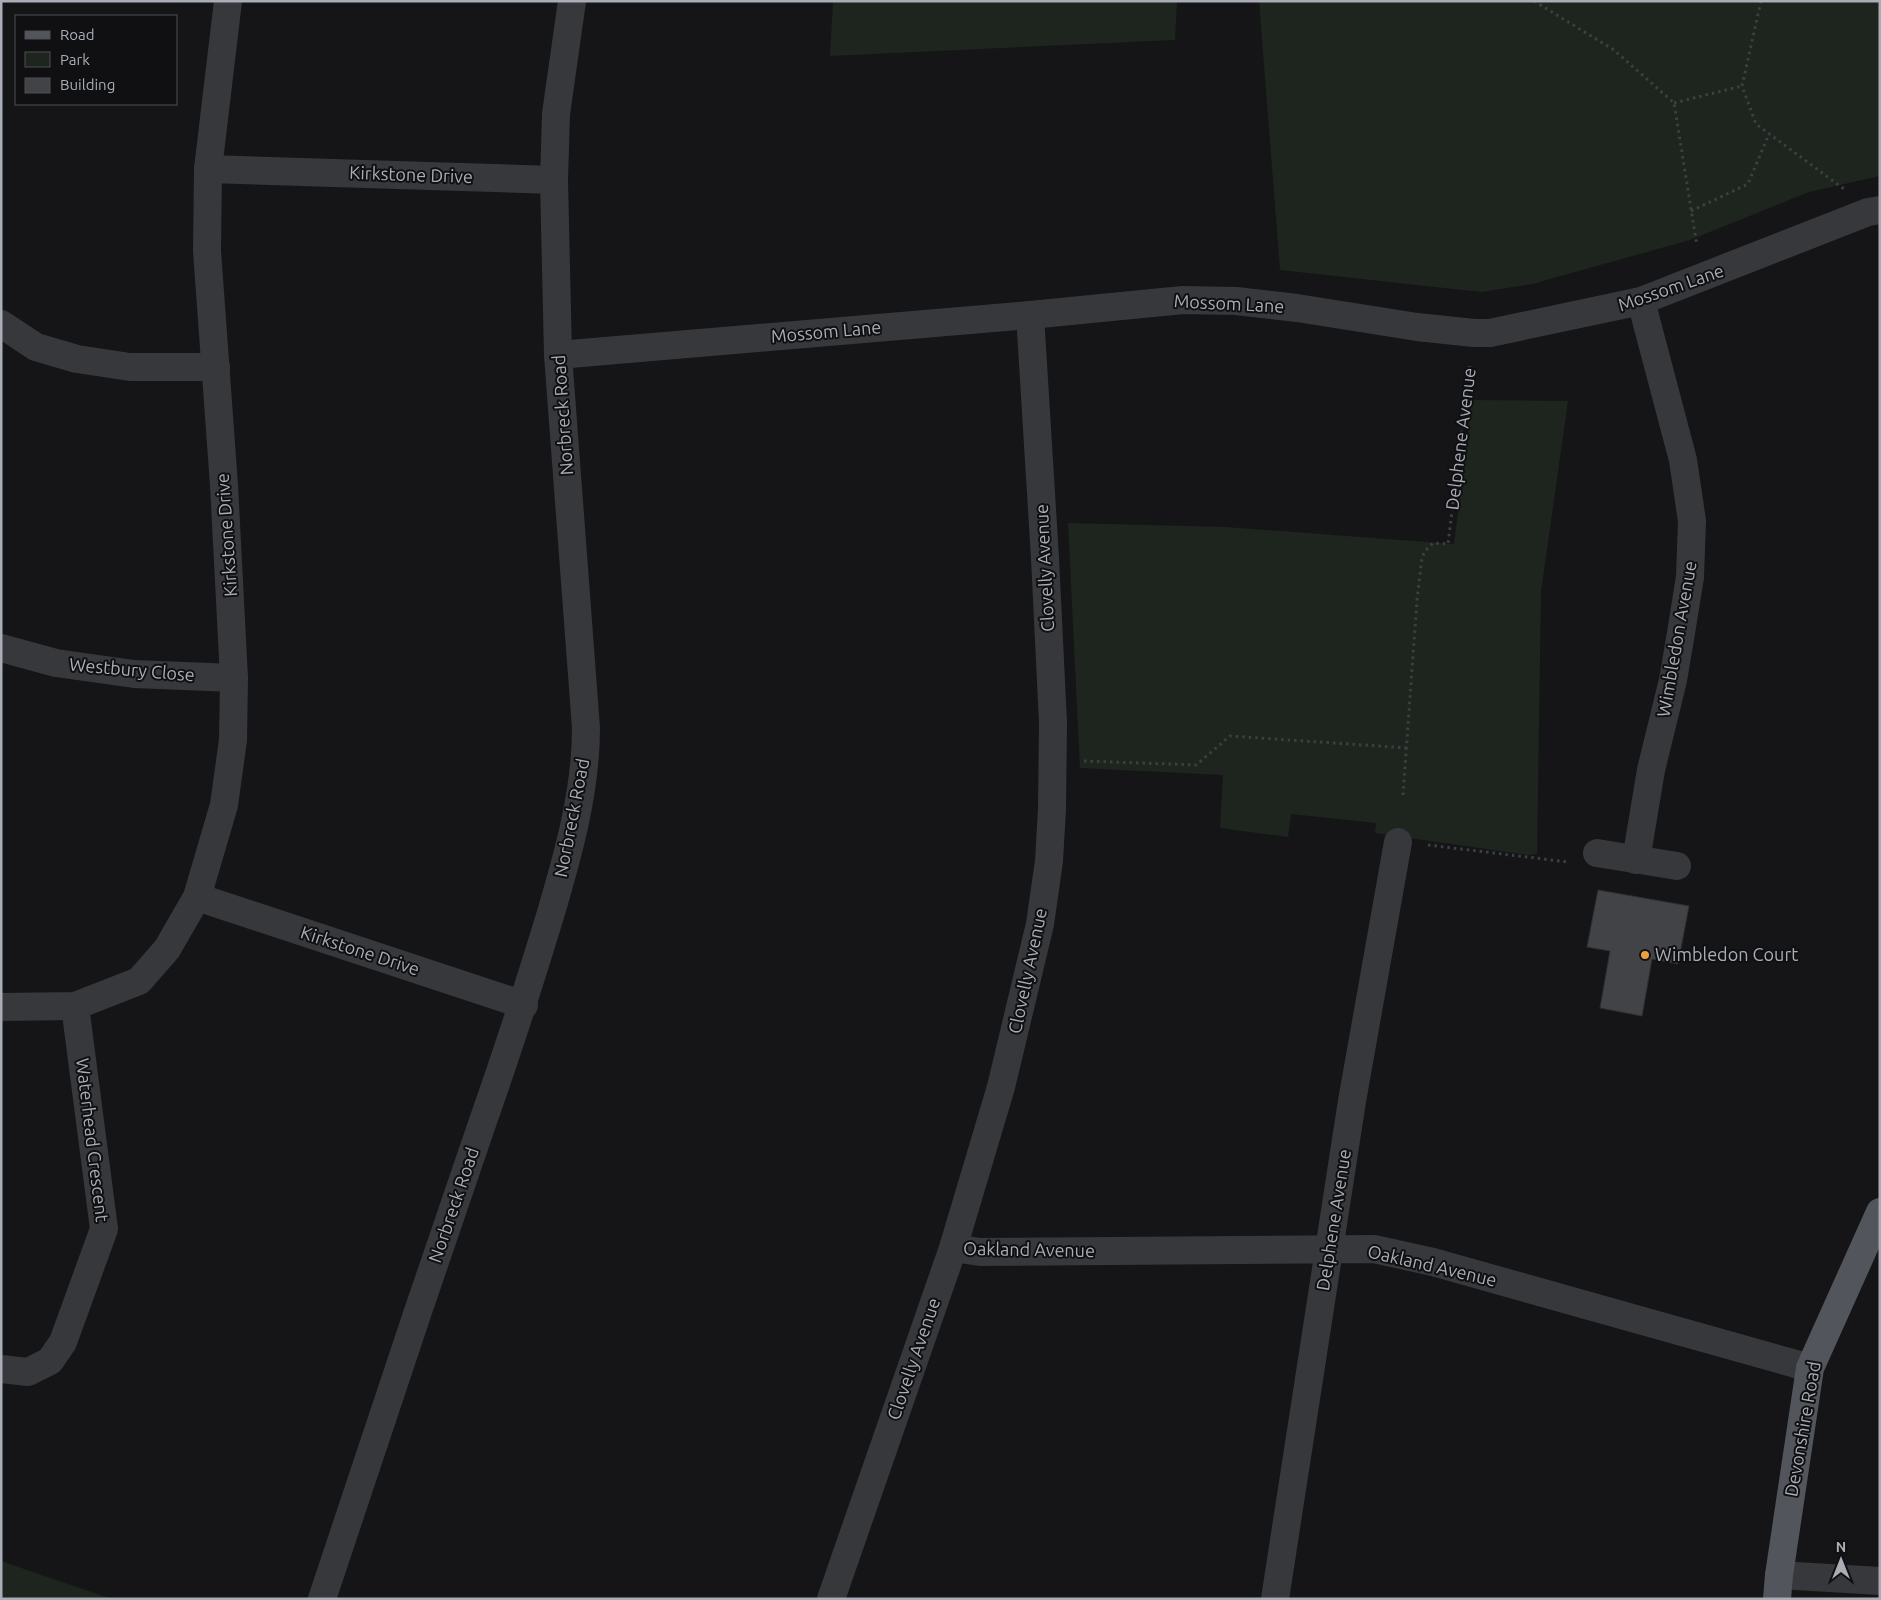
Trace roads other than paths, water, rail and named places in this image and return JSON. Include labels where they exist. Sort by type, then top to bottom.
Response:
[{"type":"main road","name":"Devonshire Road","points":[[1778,1587],[1810,1368],[1880,1212]]},
{"type":"street","name":"Kirkstone Drive","points":[[1,1007],[75,1006],[138,981],[167,949],[197,897],[224,805],[233,740],[234,678],[216,367],[207,251],[208,168],[228,1]]},
{"type":"street","name":"Norbreck Road","points":[[322,1599],[409,1336],[524,1005],[566,861],[580,797],[586,752],[558,355],[554,180],[556,114],[572,1]]},
{"type":"street","name":"Kirkstone Drive","points":[[208,168],[554,180]]},
{"type":"street","name":"Mossom Lane","points":[[558,355],[1030,315],[1183,300],[1236,301],[1297,308],[1418,327],[1474,334],[1490,334],[1641,302],[1874,211]]},
{"type":"street","name":"Wimbledon Avenue","points":[[1636,860],[1651,770],[1673,680],[1681,633],[1690,578],[1692,521],[1683,460],[1641,302]]},
{"type":"street","name":"Clovelly Avenue","points":[[831,1599],[953,1248],[1001,1087],[1040,924],[1049,861],[1053,762],[1045,558],[1030,315]]},
{"type":"street","points":[[1,324],[36,348],[77,359],[130,367],[216,367]]},
{"type":"street","name":"Westbury Close","points":[[1,648],[56,663],[134,674],[234,678]]},
{"type":"street","name":"Delphene Avenue","points":[[1275,1599],[1352,1101],[1398,842]]},
{"type":"street","points":[[1586,858],[1636,860],[1677,866]]},
{"type":"street","name":"Kirkstone Drive","points":[[197,897],[524,1005]]},
{"type":"street","name":"Waterhead Crescent","points":[[1,1369],[28,1372],[50,1360],[63,1342],[104,1229],[75,1006]]},
{"type":"street","name":"Oakland Avenue","points":[[953,1248],[980,1252],[1374,1249],[1433,1262],[1810,1368]]},
{"type":"street","points":[[1778,1587],[1880,1582]]},
{"type":"place","name":"Wimbledon Court","points":[[1645,955]]}]
